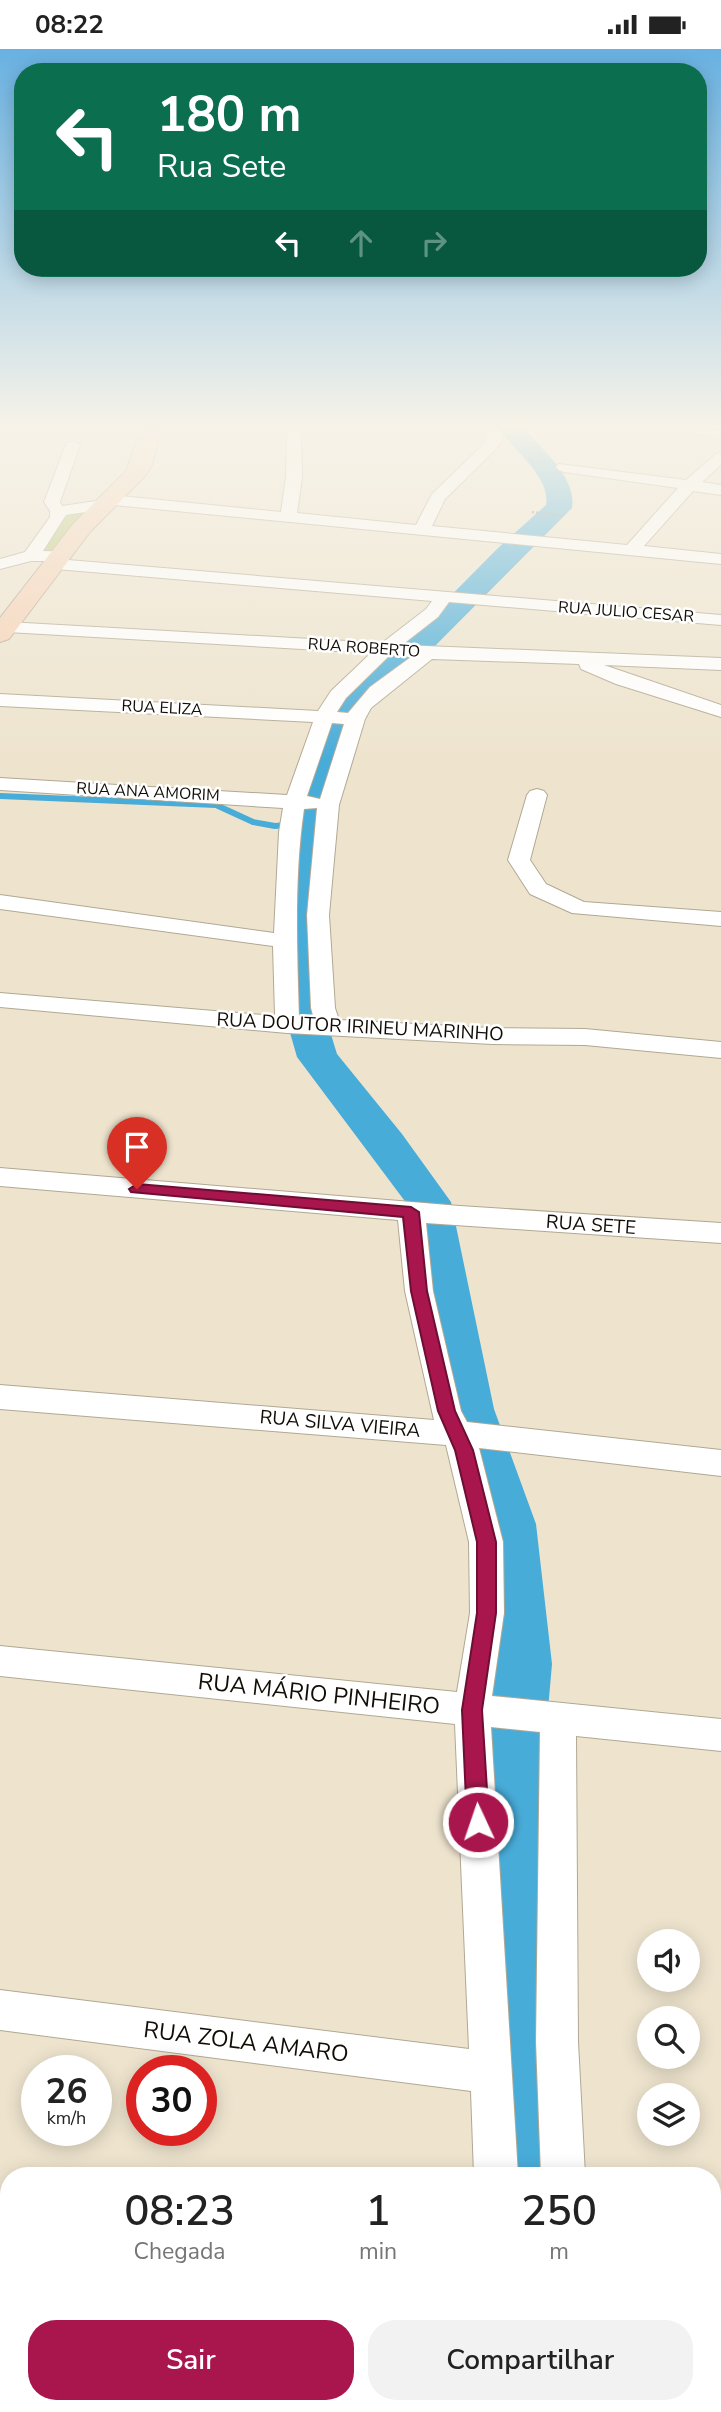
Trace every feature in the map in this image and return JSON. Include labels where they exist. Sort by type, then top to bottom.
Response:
[{"type":"street","points":[[31,556],[43,539]]},
{"type":"street","points":[[3,630],[74,539]]},
{"type":"street","points":[[511,539],[721,559]]},
{"type":"street","points":[[631,551],[642,539]]},
{"type":"street","name":"RUA JULIO CESAR","points":[[0,564],[31,556],[446,598],[721,620]]},
{"type":"street","points":[[288,1025],[285,941],[293,813],[326,716],[338,695],[446,598]]},
{"type":"street","name":"RUA ROBERTO","points":[[3,630],[575,660],[721,664]]},
{"type":"street","points":[[327,1027],[323,1007],[318,915],[327,804],[353,719],[377,691],[423,652]]},
{"type":"street","points":[[575,660],[623,680],[721,711]]},
{"type":"street","points":[[623,680],[635,661]]},
{"type":"street","name":"RUA ELIZA","points":[[0,700],[353,719]]},
{"type":"street","name":"RUA ANA AMORIM","points":[[0,784],[293,813],[327,804]]},
{"type":"street","points":[[537,795],[519,860],[538,889],[580,908],[721,919]]},
{"type":"street","points":[[0,902],[285,941]]},
{"type":"street","name":"RUA DOUTOR IRINEU MARINHO","points":[[0,1000],[288,1025],[492,1036],[585,1037],[721,1051]]},
{"type":"street","points":[[0,1177],[414,1212],[419,1291],[446,1411],[459,1434],[464,1450],[486,1542],[487,1613],[481,1711],[496,2167]]},
{"type":"street","name":"RUA SETE","points":[[414,1212],[721,1233]]},
{"type":"street","name":"RUA SILVA VIEIRA","points":[[0,1397],[459,1434],[721,1463]]},
{"type":"street","name":"RUA MÁRIO PINHEIRO","points":[[0,1661],[721,1735]]},
{"type":"street","points":[[550,1718],[557,2042],[563,2167]]},
{"type":"street","name":"RUA ZOLA AMARO","points":[[0,2011],[492,2073]]},
{"type":"green space","points":[[49,539],[65,539],[54,553],[38,554]]},
{"type":"waterway","points":[[518,2167],[515,2060],[519,1861],[512,1778],[523,1664],[509,1524],[469,1409],[429,1202],[387,1144],[317,1057],[302,1005],[309,829],[315,792],[344,699],[418,646],[524,539]]},
{"type":"waterway","points":[[0,796],[216,805],[253,822],[275,826],[310,823]]},
{"type":"route","points":[[137,1189],[411,1212],[419,1291],[429,1324],[446,1411],[464,1450],[486,1542],[487,1613],[472,1710],[478,1822]]}]
